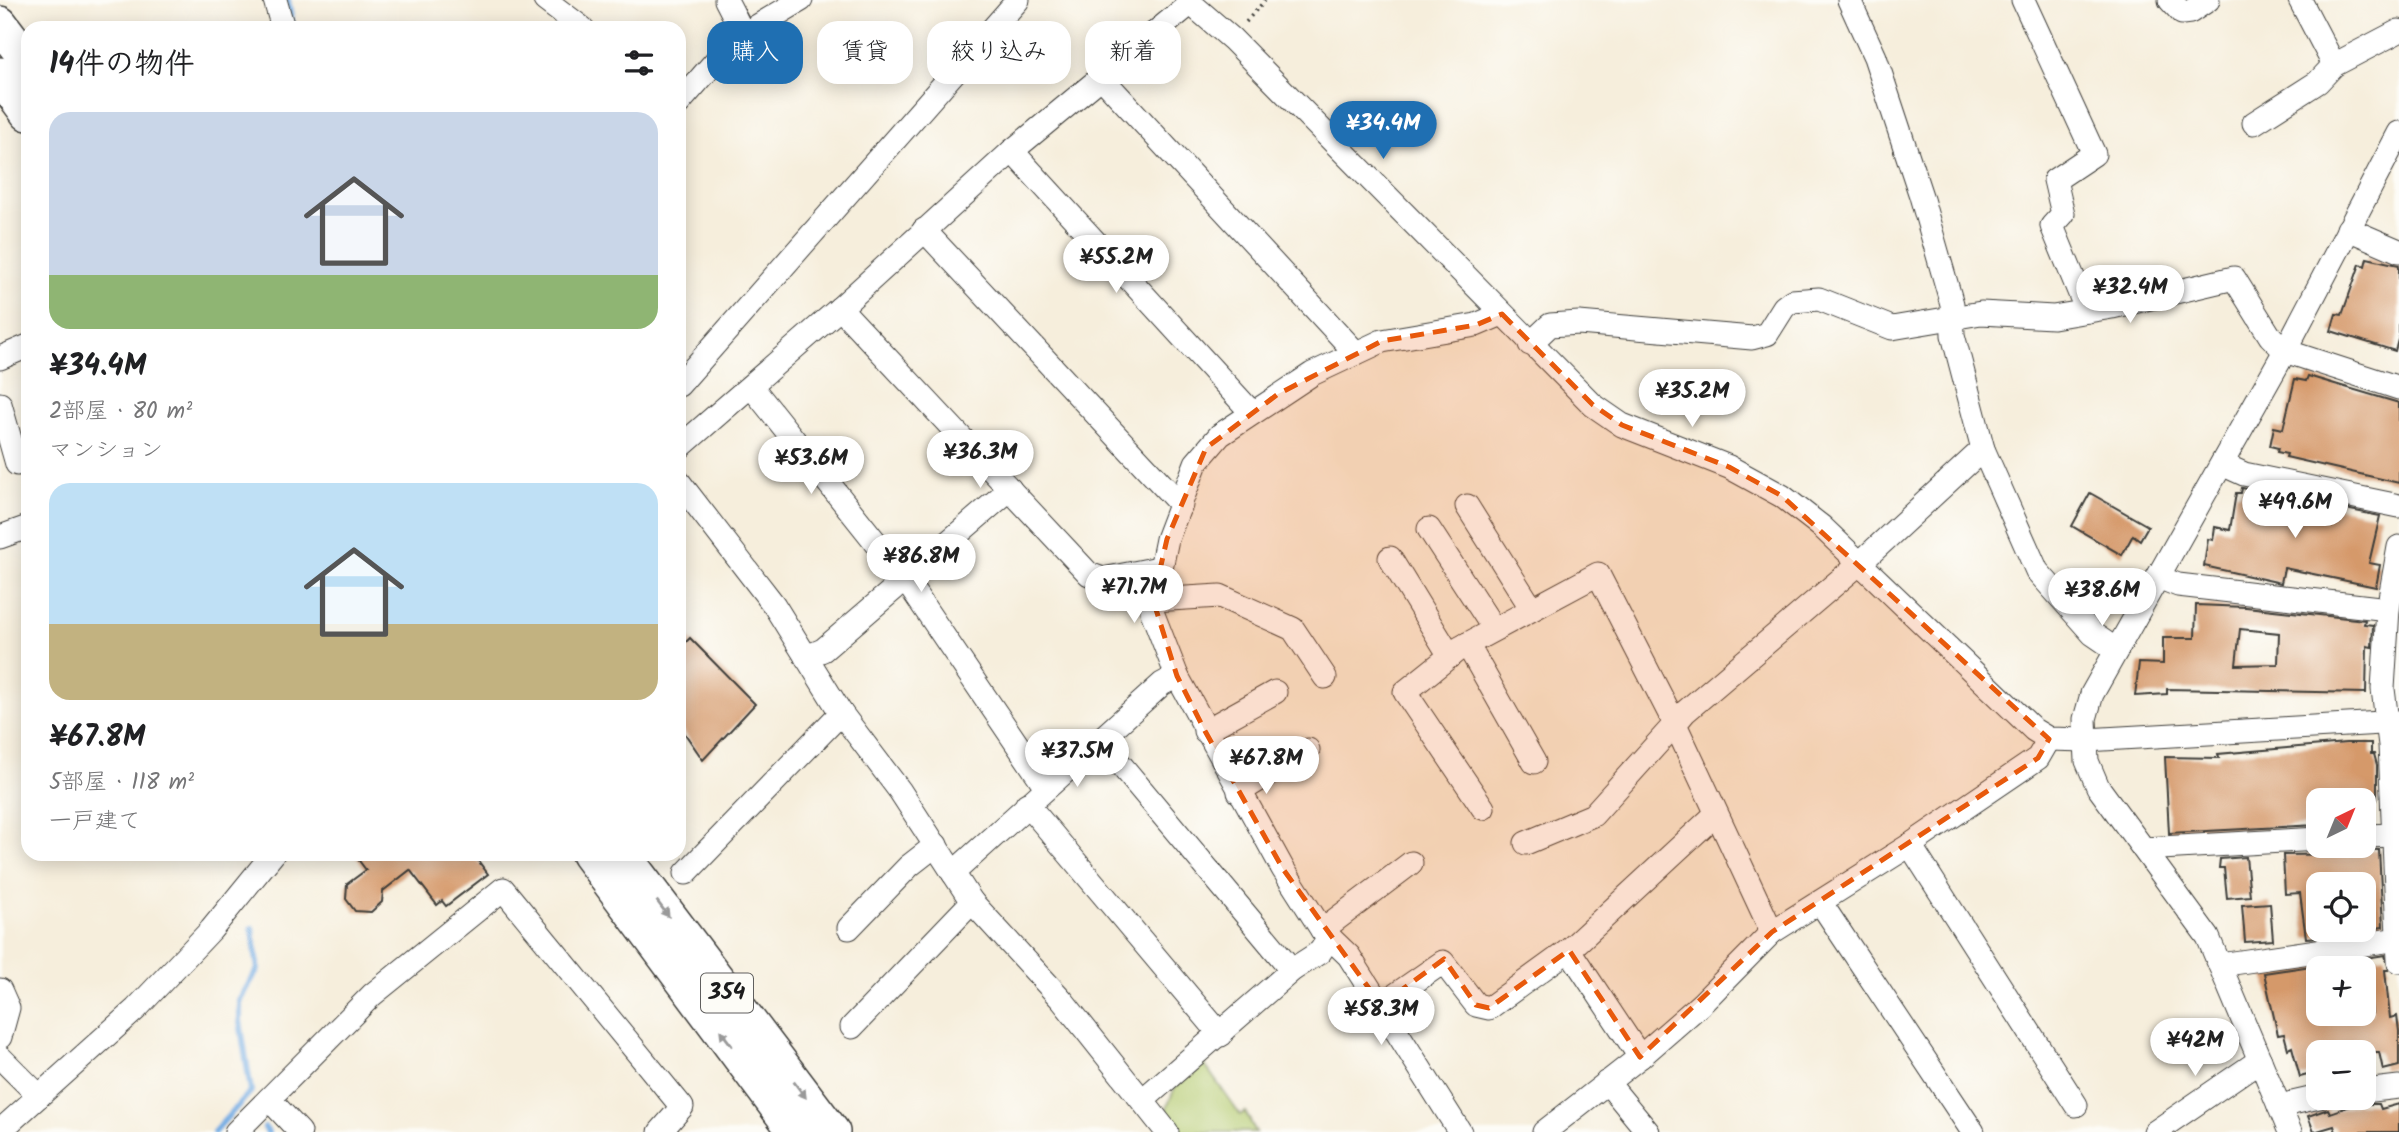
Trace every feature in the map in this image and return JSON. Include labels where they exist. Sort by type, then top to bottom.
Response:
[{"type":"highway","points":[[0,24],[21,52]]},
{"type":"highway","points":[[0,75],[21,104]]},
{"type":"highway","name":"354","points":[[594,861],[796,1132]]},
{"type":"highway","name":"354","points":[[627,861],[832,1132]]},
{"type":"street","points":[[275,0],[281,21]]},
{"type":"street","points":[[545,0],[573,21]]},
{"type":"street","points":[[726,0],[737,21]]},
{"type":"street","points":[[767,21],[801,0]]},
{"type":"street","points":[[686,377],[1018,0]]},
{"type":"street","points":[[1849,0],[1875,57],[1921,196],[1952,304],[1951,318],[1983,449],[2037,571],[2093,634],[2115,649]]},
{"type":"street","points":[[2023,0],[2094,154],[2055,180],[2063,214],[2052,226],[2087,312]]},
{"type":"street","points":[[2170,0],[2182,13],[2190,12],[2208,0]]},
{"type":"street","points":[[2300,0],[2334,65]]},
{"type":"street","points":[[1167,21],[1189,2],[1232,39],[1593,405],[1622,425],[1756,480],[1822,527],[2034,730],[2049,739],[2086,740],[2392,723]]},
{"type":"street","points":[[2254,123],[2318,82],[2334,65],[2399,31]]},
{"type":"street","points":[[686,95],[707,71]]},
{"type":"street","points":[[686,442],[840,308],[1012,151],[1095,84]]},
{"type":"street","points":[[1108,84],[1356,353]]},
{"type":"street","points":[[2290,1132],[2208,937],[2098,787],[2087,761],[2085,719],[2092,694],[2115,649],[2285,351],[2399,133]]},
{"type":"street","points":[[1012,151],[1252,413]]},
{"type":"street","points":[[2348,229],[2399,251]]},
{"type":"street","points":[[924,230],[1181,505]]},
{"type":"street","points":[[1530,344],[1550,325],[1579,323],[1752,338],[1767,334],[1784,307],[1793,301],[1819,299],[1892,328],[1981,313],[2053,317],[2087,312],[2234,278],[2270,336],[2285,351],[2399,388]]},
{"type":"street","points":[[840,308],[1096,579],[1159,568]]},
{"type":"street","points":[[1460,1132],[1349,956],[1326,933],[1239,792],[1177,676],[1152,612],[1159,568],[1196,463],[1206,448],[1252,413],[1312,374],[1382,341],[1476,325],[1503,314]]},
{"type":"street","points":[[0,358],[21,349]]},
{"type":"street","points":[[751,386],[905,579],[1046,787]]},
{"type":"street","points":[[0,404],[17,464]]},
{"type":"street","points":[[1526,843],[1592,815],[1675,724],[1860,563],[1983,449]]},
{"type":"street","points":[[2222,464],[2244,474],[2399,506]]},
{"type":"street","points":[[806,657],[822,650],[1010,489]]},
{"type":"street","points":[[686,491],[774,605],[841,713],[900,790],[972,902],[1062,1000],[1167,1132]]},
{"type":"street","points":[[1467,506],[1532,609]]},
{"type":"street","points":[[1429,529],[1494,629]]},
{"type":"street","points":[[0,537],[21,530]]},
{"type":"street","points":[[2220,965],[2398,946],[2392,723],[2383,689],[2388,609],[2399,547]]},
{"type":"street","points":[[1390,558],[1458,650],[1534,762]]},
{"type":"street","points":[[1483,808],[1405,692],[1458,650],[1598,574],[1675,724],[1772,932]]},
{"type":"street","points":[[2158,577],[2178,585],[2388,609]]},
{"type":"street","points":[[1153,600],[1220,596],[1293,629],[1325,677]]},
{"type":"street","points":[[953,873],[1162,684],[1177,676]]},
{"type":"street","points":[[1205,731],[1275,692]]},
{"type":"street","points":[[686,873],[841,713]]},
{"type":"street","points":[[1544,1132],[1640,1057],[1700,1004],[1772,932],[1910,845],[2038,758],[2049,739]]},
{"type":"street","points":[[1100,740],[1292,970]]},
{"type":"street","points":[[1239,792],[1308,750]]},
{"type":"street","points":[[1027,804],[1221,1035]]},
{"type":"street","points":[[1381,1005],[1443,962],[1476,1005],[1489,1008],[1569,950],[1716,814]]},
{"type":"street","points":[[2376,836],[2395,835]]},
{"type":"street","points":[[2144,849],[2306,840]]},
{"type":"street","points":[[849,928],[909,866],[936,845]]},
{"type":"street","points":[[1910,845],[2076,1105]]},
{"type":"street","points":[[0,1131],[136,1009],[211,930],[267,861]]},
{"type":"street","points":[[1144,1100],[1292,970],[1320,953],[1326,933],[1411,863]]},
{"type":"street","points":[[237,1132],[372,995],[503,889],[682,1107],[660,1132]]},
{"type":"street","points":[[852,1027],[972,902]]},
{"type":"street","points":[[1820,902],[1973,1132]]},
{"type":"street","points":[[1569,950],[1640,1057]]},
{"type":"street","points":[[0,990],[8,1009],[0,1037]]},
{"type":"street","points":[[0,1057],[39,1096]]},
{"type":"street","points":[[2155,1132],[2260,1060]]},
{"type":"street","points":[[1607,1082],[1648,1132]]},
{"type":"street","points":[[2376,1090],[2399,1087]]},
{"type":"street","points":[[270,1099],[300,1132]]},
{"type":"street","points":[[2279,1106],[2306,1100]]},
{"type":"path","points":[[1232,39],[1265,0]]},
{"type":"highlighted area","points":[[1502,314],[1593,405],[1622,425],[1729,467],[1782,496],[2049,739],[2038,758],[1772,932],[1640,1057],[1569,950],[1489,1008],[1476,1005],[1444,959],[1381,1005],[1283,869],[1177,676],[1153,600],[1167,539],[1206,448],[1278,394],[1382,341],[1476,325]]},
{"type":"green space","points":[[1204,1064],[1240,1115],[1245,1112],[1256,1132],[1178,1132],[1165,1113],[1175,1087]]},
{"type":"building","points":[[2367,258],[2399,265],[2399,336],[2395,351],[2331,331],[2336,314],[2342,315],[2360,264],[2365,266]]},
{"type":"building","points":[[2308,376],[2399,403],[2399,483],[2286,457],[2287,454],[2277,452],[2278,448],[2270,446],[2274,427],[2283,429],[2295,379],[2306,381]]},
{"type":"building","points":[[2242,488],[2380,516],[2369,563],[2380,565],[2376,587],[2284,568],[2281,583],[2204,566],[2208,539],[2213,540],[2215,527],[2230,530],[2236,493],[2241,493]]},
{"type":"building","points":[[2090,493],[2148,526],[2140,540],[2133,535],[2122,555],[2072,526]]},
{"type":"building","points":[[2196,605],[2246,607],[2365,620],[2364,624],[2373,625],[2372,647],[2367,646],[2366,693],[2167,689],[2167,694],[2135,696],[2139,663],[2163,664],[2163,638],[2195,638]],"holes":[[[2240,629],[2279,633],[2278,664],[2236,665]]]},
{"type":"building","points":[[690,638],[755,704],[703,760],[686,735],[686,642]]},
{"type":"building","points":[[2371,743],[2371,754],[2374,754],[2377,765],[2377,800],[2376,788],[2306,788],[2306,826],[2169,833],[2165,757],[2219,758],[2218,754]]},
{"type":"building","points":[[2376,850],[2379,850],[2383,927],[2376,928],[2376,872],[2306,872],[2306,938],[2300,893],[2285,894],[2283,855],[2306,855],[2306,858],[2376,858]]},
{"type":"building","points":[[2246,857],[2250,896],[2227,898],[2224,868],[2219,868],[2220,859]]},
{"type":"building","points":[[359,861],[478,861],[488,874],[446,906],[442,901],[437,905],[410,870],[383,891],[382,902],[371,912],[355,911],[346,899],[347,884],[366,870]]},
{"type":"building","points":[[2270,903],[2273,940],[2245,942],[2242,905]]},
{"type":"building","points":[[2385,955],[2389,970],[2385,970],[2390,1018],[2397,1016],[2399,1031],[2399,1066],[2383,1070],[2379,1052],[2376,1052],[2376,1040],[2306,1040],[2306,1075],[2300,1077],[2292,1047],[2288,1049],[2284,1034],[2278,1035],[2264,973],[2306,967],[2306,1026],[2376,1026],[2376,956]]},
{"type":"building","points":[[2376,1104],[2379,1104],[2381,1109],[2399,1104],[2399,1132],[2336,1132],[2334,1126],[2314,1132],[2308,1116],[2325,1110],[2330,1113],[2339,1110],[2376,1110]]},
{"type":"waterway","points":[[288,0],[292,21]]},
{"type":"waterway","points":[[214,1132],[251,1091],[240,1021],[240,999],[258,969],[252,928]]},
{"type":"waterway","points":[[265,1128],[268,1132]]}]
